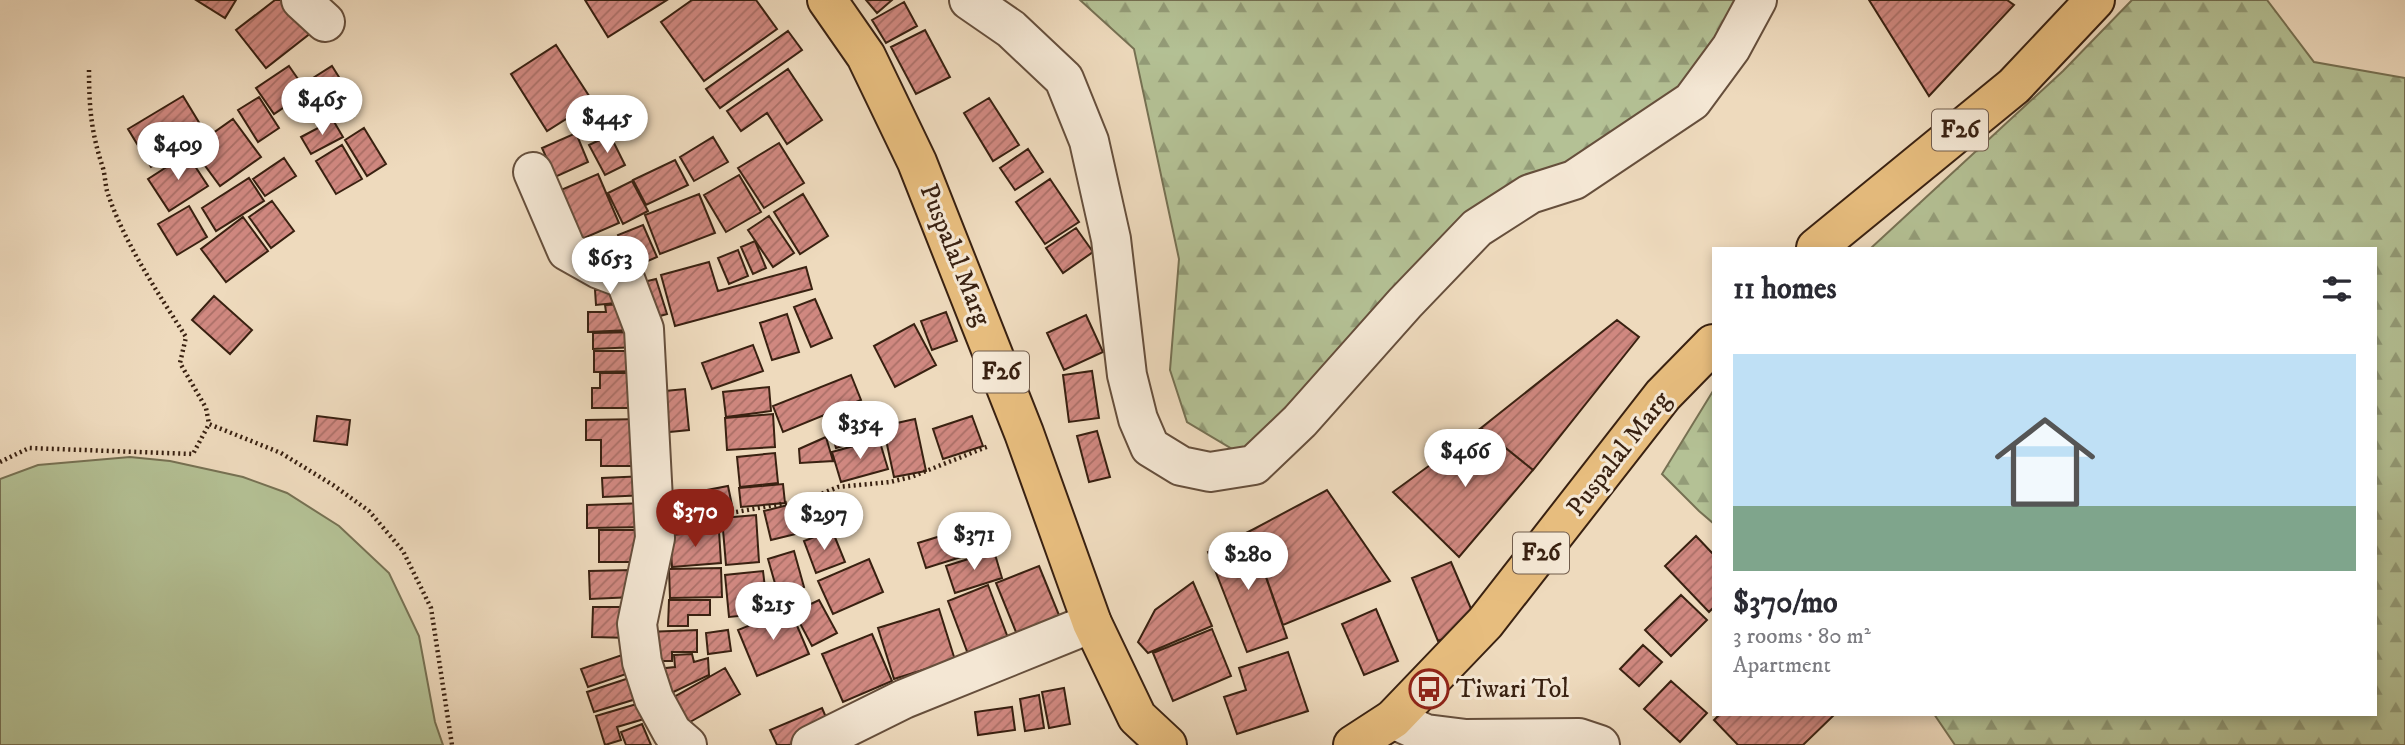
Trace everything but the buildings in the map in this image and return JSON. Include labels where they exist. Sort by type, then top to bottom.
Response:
[{"type":"main road","name":"Puspalal Marg","points":[[827,0],[866,56],[917,162],[949,237],[1024,433],[1092,623],[1137,717],[1167,745]]},
{"type":"main road","name":"F26","points":[[1817,247],[2014,86],[2095,0]]},
{"type":"main road","name":"Puspalal Marg","points":[[1353,745],[1393,719],[1485,623],[1662,395],[1712,345]]},
{"type":"street","points":[[969,0],[1012,29],[1064,79],[1090,141],[1111,239],[1128,375],[1138,419],[1150,447],[1181,467],[1210,472],[1254,465],[1300,421],[1405,303],[1477,228],[1530,194],[1574,180],[1692,101],[1731,48],[1757,0]]},
{"type":"street","points":[[533,172],[566,251],[625,279],[643,329],[655,538],[637,624],[642,662],[654,699],[673,732],[687,745]]},
{"type":"street","points":[[811,745],[904,699],[1092,623]]},
{"type":"street","points":[[1393,719],[1426,734],[1466,739],[1579,738],[1600,745]]},
{"type":"path","points":[[0,462],[29,448],[193,454],[209,424],[206,408],[180,363],[186,337],[149,278],[107,191],[95,148],[89,104],[89,70]]},
{"type":"path","points":[[209,424],[281,453],[333,485],[369,511],[403,551],[431,608],[452,745]]},
{"type":"path","points":[[655,538],[669,533],[719,528],[719,516],[792,502],[838,487],[890,482],[911,477],[1024,433]]},
{"type":"green space","points":[[1080,0],[1748,0],[1716,90],[1417,263],[1310,421],[1239,453],[1187,422],[1170,370],[1179,259],[1134,49]]},
{"type":"green space","points":[[2132,0],[2267,0],[2314,62],[2405,78],[2405,745],[1955,745],[1935,716],[2377,716],[2377,247],[1872,247],[2063,71]]},
{"type":"green space","points":[[1712,393],[1712,522],[1662,474]]},
{"type":"green space","points":[[130,457],[170,461],[243,477],[287,493],[339,526],[389,573],[419,636],[435,722],[443,745],[0,745],[0,479],[38,465]]},
{"type":"place","name":"Tiwari Tol","points":[[1429,689]]}]
